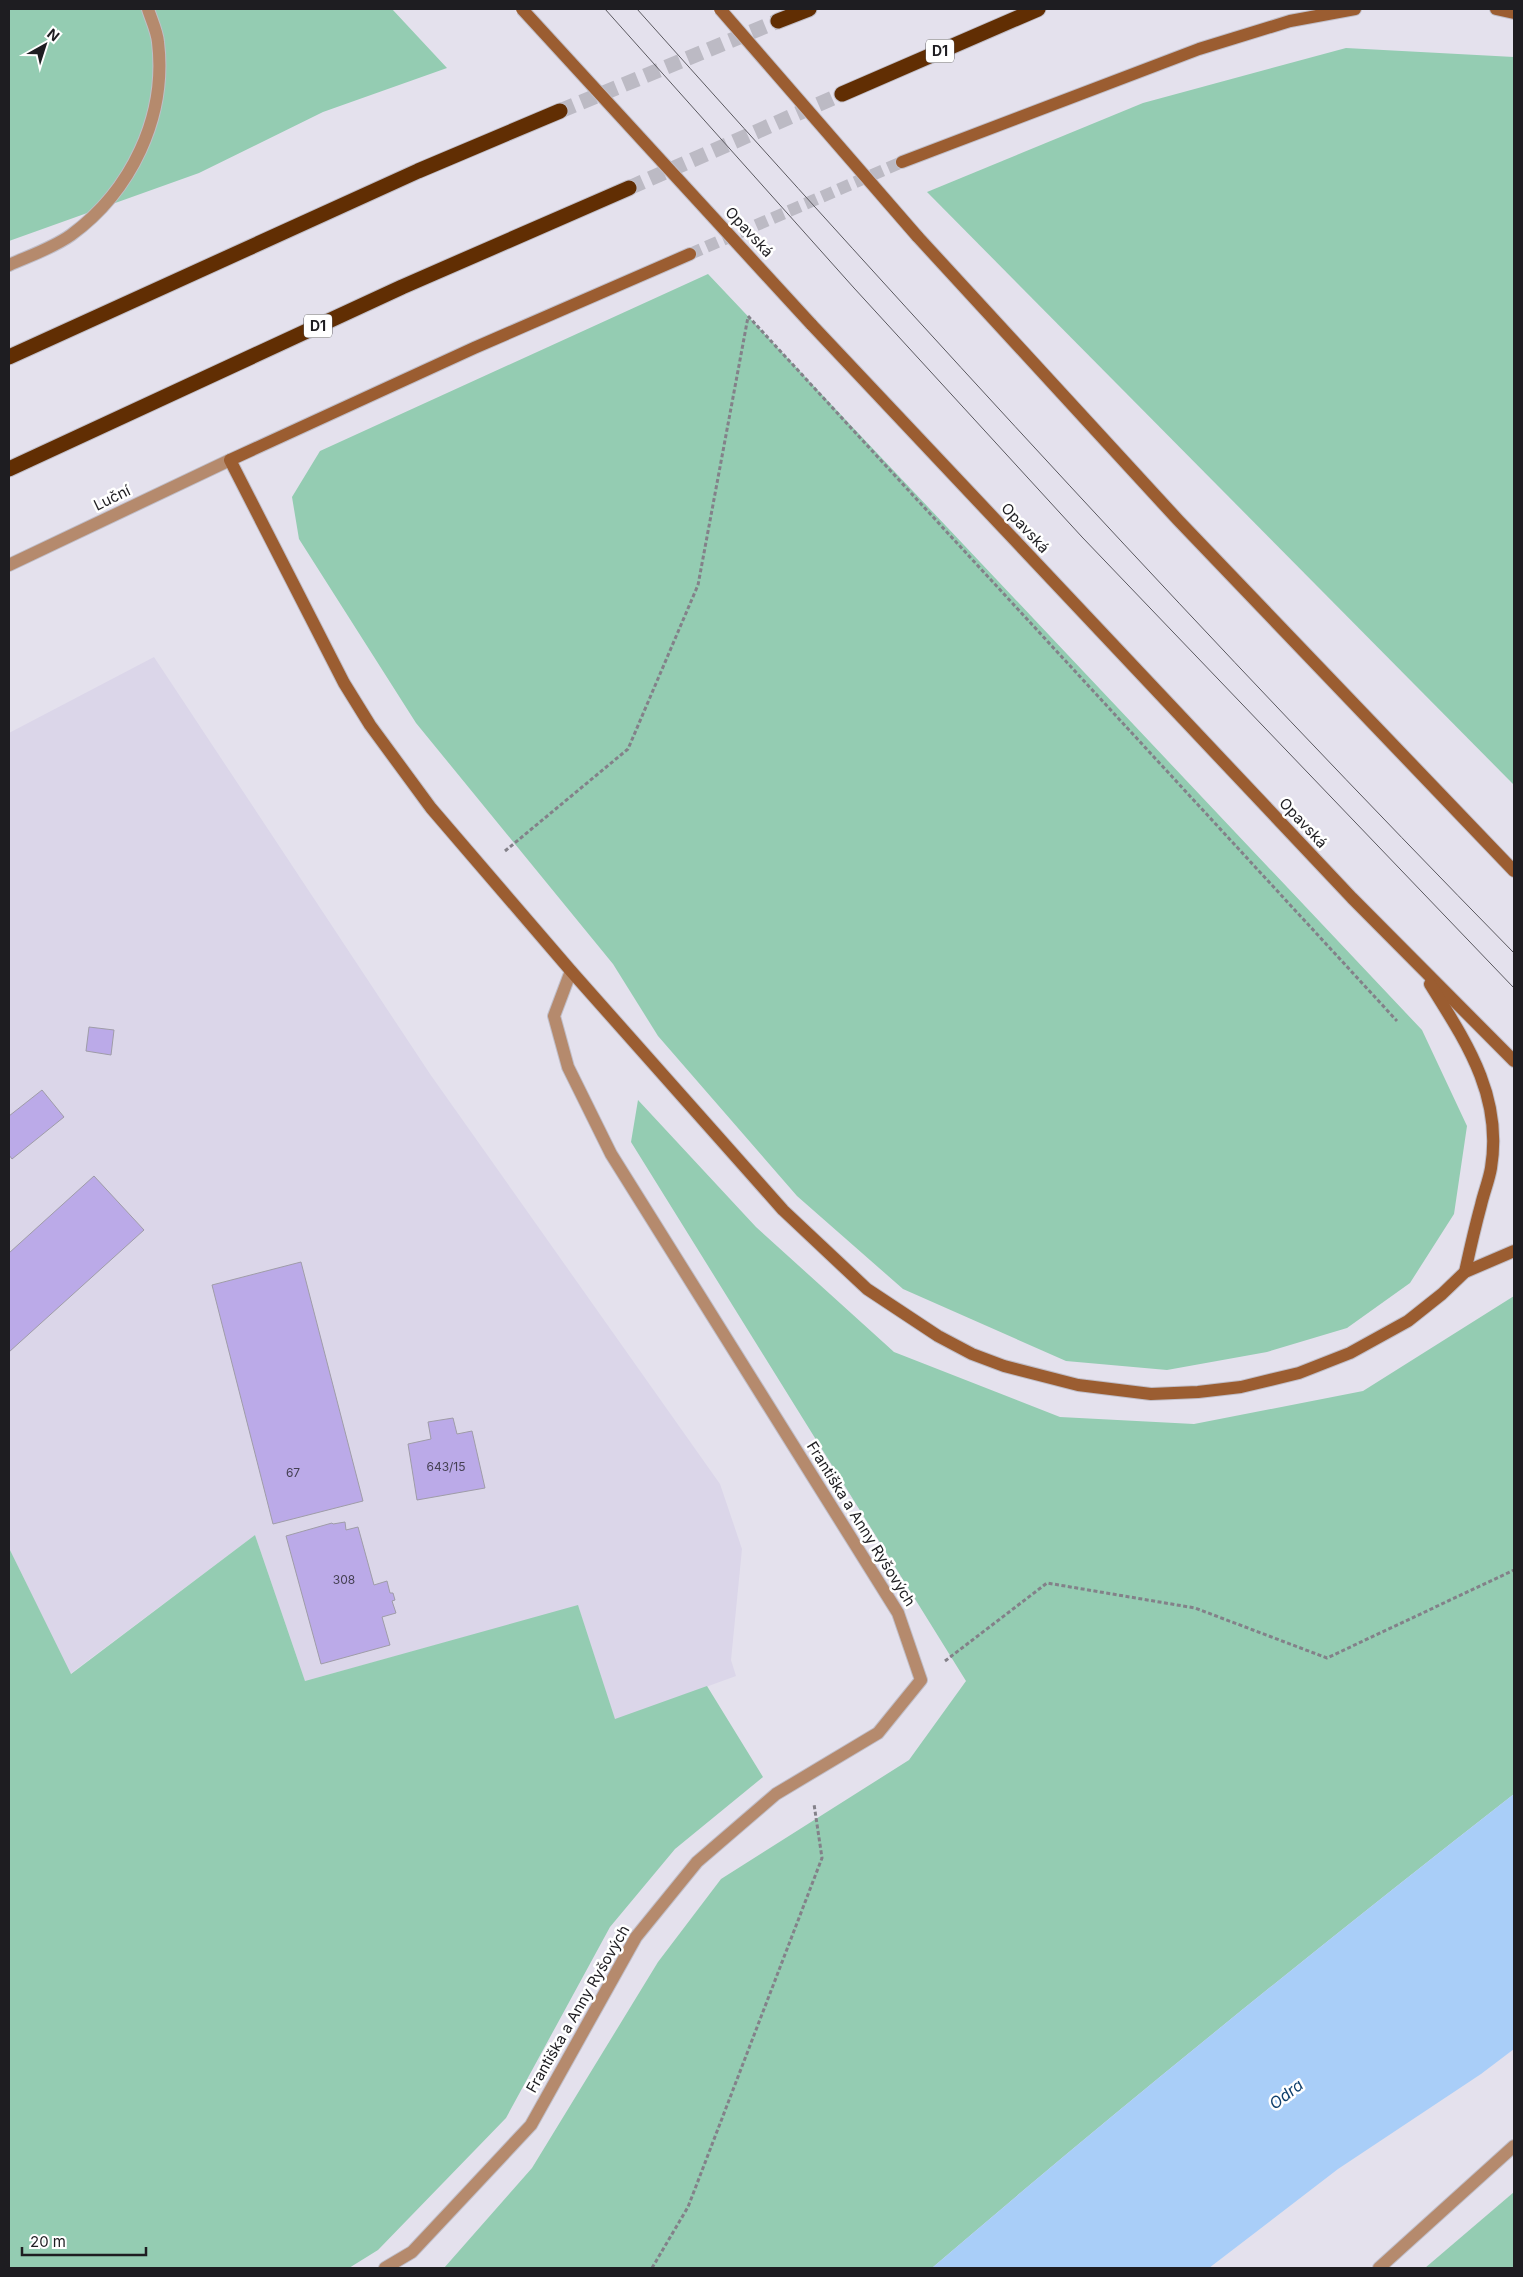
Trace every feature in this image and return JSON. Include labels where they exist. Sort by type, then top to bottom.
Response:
[{"type":"highway","points":[[778,21],[809,9]]},
{"type":"highway","name":"D1","points":[[842,94],[1038,9]]},
{"type":"highway","points":[[9,357],[418,170],[560,111]]},
{"type":"highway","name":"D1","points":[[9,469],[402,287],[629,188]]},
{"type":"main road","name":"Opavská","points":[[522,9],[811,324],[1418,965],[1514,1061]]},
{"type":"main road","points":[[720,9],[917,236],[1172,513],[1514,871]]},
{"type":"main road","points":[[902,162],[1199,49],[1290,21],[1355,9]]},
{"type":"main road","points":[[1496,9],[1514,13]]},
{"type":"main road","points":[[690,254],[474,348],[230,460],[344,683],[370,725],[407,777],[483,869],[742,1166],[782,1210],[836,1262],[867,1289],[930,1331],[972,1354],[1004,1366],[1078,1385],[1151,1394],[1198,1392],[1271,1381],[1328,1363],[1373,1342],[1408,1321],[1465,1272],[1514,1251]]},
{"type":"main road","points":[[1418,965],[1476,1062],[1488,1098],[1493,1135],[1491,1168],[1465,1272]]},
{"type":"street","points":[[9,265],[69,236],[102,208],[129,173],[149,132],[159,85],[158,41],[148,9]]},
{"type":"street","name":"Luční","points":[[9,565],[230,460]]},
{"type":"street","name":"Františka a Anny Ryšových","points":[[386,2268],[412,2252],[531,2125],[636,1938],[697,1862],[776,1794],[878,1733],[921,1680],[898,1613],[611,1154],[598,1128],[568,1067],[554,1016],[571,971]]},
{"type":"street","points":[[1379,2268],[1514,2146]]},
{"type":"path","points":[[483,869],[628,749],[698,585],[748,316],[1397,1021]]},
{"type":"path","points":[[921,1680],[1047,1583],[1195,1608],[1327,1658],[1514,1570]]},
{"type":"path","points":[[652,2268],[688,2207],[822,1858],[809,1774]]},
{"type":"shaded area","points":[[154,657],[430,1074],[720,1484],[742,1549],[731,1660],[736,1676],[615,1720],[578,1606],[305,1681],[255,1535],[70,1674],[9,1548],[9,733]]},
{"type":"green space","points":[[9,9],[392,9],[447,68],[323,112],[199,173],[9,241]]},
{"type":"green space","points":[[1346,48],[1514,57],[1514,785],[927,192],[1143,103]]},
{"type":"green space","points":[[708,274],[1422,1030],[1467,1126],[1454,1214],[1410,1283],[1347,1328],[1267,1352],[1167,1370],[1066,1361],[903,1289],[797,1196],[658,1036],[613,964],[416,723],[299,539],[292,497],[320,451]]},
{"type":"green space","points":[[638,1100],[756,1227],[894,1352],[1060,1417],[1194,1424],[1363,1391],[1514,1296],[1514,1794],[1220,2028],[932,2268],[444,2268],[532,2168],[658,1962],[721,1879],[909,1760],[966,1681],[631,1142]]},
{"type":"green space","points":[[255,1535],[305,1681],[578,1605],[615,1719],[707,1686],[763,1777],[675,1849],[610,1927],[506,2118],[378,2250],[349,2268],[9,2268],[9,1548],[71,1674]]},
{"type":"green space","points":[[1514,2192],[1514,2268],[1425,2268]]},
{"type":"water","name":"Odra","points":[[1514,1794],[1514,2049],[1481,2074],[1338,2169],[1209,2268],[932,2268],[1220,2028]]},
{"type":"building","points":[[89,1027],[114,1030],[111,1055],[86,1051]]},
{"type":"building","points":[[42,1090],[64,1117],[12,1159],[9,1155],[9,1116]]},
{"type":"building","points":[[94,1176],[144,1230],[9,1352],[9,1253]]},
{"type":"building","points":[[301,1262],[363,1501],[273,1524],[212,1285]]},
{"type":"building","points":[[453,1418],[457,1434],[472,1431],[485,1488],[417,1500],[408,1444],[431,1439],[428,1422]]},
{"type":"building","points":[[345,1522],[346,1530],[358,1527],[374,1585],[387,1581],[390,1593],[393,1593],[395,1600],[392,1601],[396,1613],[382,1617],[390,1645],[321,1664],[286,1536],[332,1523]]},
{"type":"tunnel","points":[[560,111],[778,21]]},
{"type":"tunnel","points":[[629,188],[842,94]]},
{"type":"tunnel","points":[[690,254],[902,162]]},
{"type":"tram line","points":[[605,9],[854,288],[1082,537],[1514,988]]},
{"type":"tram line","points":[[637,9],[1070,486],[1290,721],[1514,953]]}]
